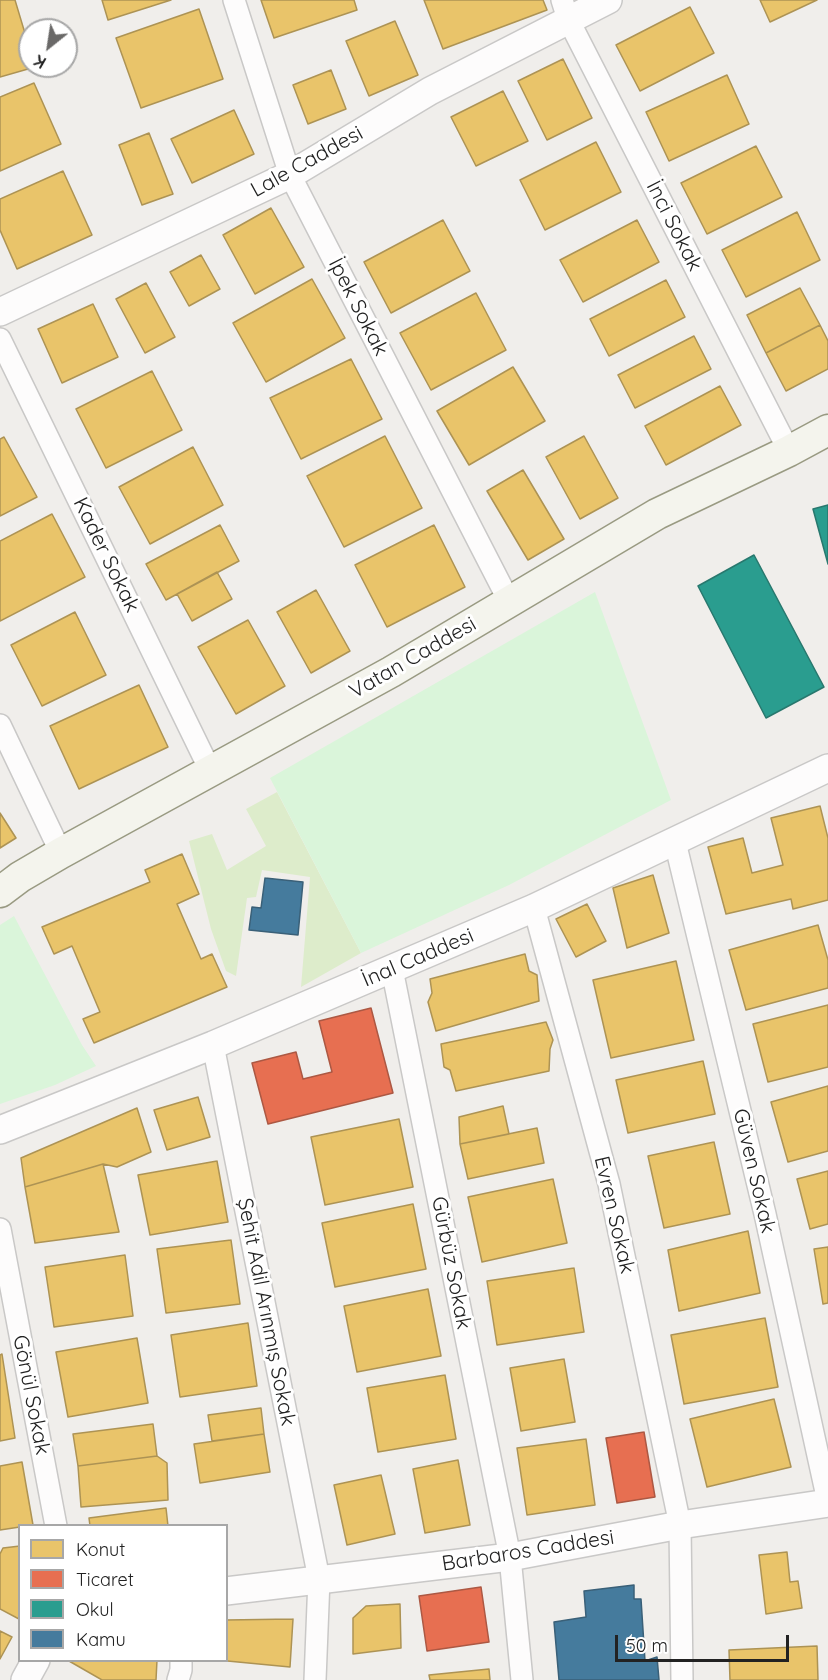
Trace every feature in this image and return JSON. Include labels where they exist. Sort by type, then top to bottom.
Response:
[{"type":"main road","name":"Vatan Caddesi","points":[[0,892],[20,877],[61,853],[391,672],[657,514],[828,430]]},
{"type":"street","name":"İpek Sokak","points":[[234,0],[290,175],[510,603]]},
{"type":"street","name":"Lale Caddesi","points":[[0,312],[290,175],[565,10],[608,0]]},
{"type":"street","name":"İnci Sokak","points":[[565,10],[789,451]]},
{"type":"street","name":"Kader Sokak","points":[[0,339],[211,772]]},
{"type":"street","points":[[0,725],[61,853]]},
{"type":"street","name":"İnal Caddesi","points":[[0,1130],[213,1045],[534,908],[828,768]]},
{"type":"street","name":"Güven Sokak","points":[[675,842],[762,1203],[828,1502]]},
{"type":"street","name":"Evren Sokak","points":[[534,908],[609,1184],[680,1525],[682,1680]]},
{"type":"street","name":"Gürbüz Sokak","points":[[392,969],[510,1557],[522,1680]]},
{"type":"street","name":"Şehit Adil Arınmış Sokak","points":[[213,1045],[319,1579],[315,1680]]},
{"type":"street","name":"Gönül Sokak","points":[[0,1229],[56,1524]]},
{"type":"street","name":"Barbaros Caddesi","points":[[228,1591],[510,1557],[680,1525],[828,1502]]},
{"type":"street","points":[[25,1680],[35,1662]]},
{"type":"street","points":[[178,1680],[181,1662]]},
{"type":"green space","points":[[595,592],[671,800],[509,885],[361,953],[270,778]]},
{"type":"green space","points":[[277,792],[361,953],[301,987],[310,877],[262,870],[256,897],[247,898],[236,976],[226,971],[211,929],[189,841],[212,834],[227,870],[266,846],[246,809]]},
{"type":"green space","points":[[14,916],[82,1045],[96,1066],[55,1085],[0,1104],[0,925]]},
{"type":"building: Konut","points":[[0,0],[15,0],[20,18],[18,18],[18,72],[0,77]]},
{"type":"building: Konut","points":[[102,0],[171,0],[108,20]]},
{"type":"building: Konut","points":[[261,0],[354,0],[357,10],[274,38]]},
{"type":"building: Konut","points":[[424,0],[543,0],[547,10],[443,49]]},
{"type":"building: Konut","points":[[760,0],[817,0],[770,22]]},
{"type":"building: Konut","points":[[690,7],[714,53],[640,91],[616,45]]},
{"type":"building: Konut","points":[[199,9],[223,79],[141,108],[116,38]]},
{"type":"building: Konut","points":[[395,21],[418,75],[369,96],[346,41]]},
{"type":"building: Konut","points":[[563,59],[592,118],[547,140],[518,81]]},
{"type":"building: Konut","points":[[331,70],[346,109],[308,124],[293,85]]},
{"type":"building: Konut","points":[[727,75],[749,124],[669,161],[646,112]]},
{"type":"building: Konut","points":[[34,83],[61,144],[0,171],[0,97]]},
{"type":"building: Konut","points":[[503,91],[528,141],[476,166],[451,117]]},
{"type":"building: Konut","points":[[234,110],[254,154],[192,183],[171,139]]},
{"type":"building: Konut","points":[[149,133],[173,194],[142,205],[119,145]]},
{"type":"building: Konut","points":[[596,142],[621,192],[545,230],[520,180]]},
{"type":"building: Konut","points":[[756,146],[782,197],[707,234],[681,183]]},
{"type":"building: Konut","points":[[63,171],[92,235],[17,269],[0,230],[0,199]]},
{"type":"building: Konut","points":[[271,208],[304,267],[255,294],[223,235]]},
{"type":"building: Konut","points":[[797,212],[820,260],[746,297],[722,250]]},
{"type":"building: Konut","points":[[443,220],[470,271],[391,313],[364,262]]},
{"type":"building: Konut","points":[[637,220],[659,262],[583,302],[560,260]]},
{"type":"building: Konut","points":[[201,255],[220,289],[189,306],[170,272]]},
{"type":"building: Konut","points":[[312,279],[345,338],[266,382],[233,323]]},
{"type":"building: Konut","points":[[666,280],[685,317],[609,356],[590,319]]},
{"type":"building: Konut","points":[[146,283],[175,337],[145,353],[116,299]]},
{"type":"building: Konut","points":[[800,288],[820,325],[766,353],[747,315]]},
{"type":"building: Konut","points":[[476,293],[506,350],[431,390],[400,333]]},
{"type":"building: Konut","points":[[93,304],[118,357],[62,383],[38,329]]},
{"type":"building: Konut","points":[[820,325],[828,341],[828,369],[786,391],[766,353]]},
{"type":"building: Konut","points":[[694,336],[711,369],[635,408],[618,375]]},
{"type":"building: Konut","points":[[351,359],[382,419],[301,459],[270,398]]},
{"type":"building: Konut","points":[[513,367],[545,421],[469,465],[437,411]]},
{"type":"building: Konut","points":[[152,371],[182,430],[106,468],[76,409]]},
{"type":"building: Konut","points":[[720,386],[741,425],[666,465],[645,426]]},
{"type":"building: Konut","points":[[385,436],[422,508],[344,547],[307,476]]},
{"type":"building: Konut","points":[[584,436],[618,498],[580,519],[546,457]]},
{"type":"building: Konut","points":[[4,437],[37,497],[0,516],[0,439]]},
{"type":"building: Konut","points":[[193,447],[223,505],[150,544],[119,487]]},
{"type":"building: Konut","points":[[523,470],[564,539],[528,560],[487,491]]},
{"type":"building: Konut","points":[[52,514],[85,577],[0,621],[0,541]]},
{"type":"building: Konut","points":[[220,525],[239,561],[166,600],[146,564]]},
{"type":"building: Konut","points":[[434,525],[465,587],[387,627],[355,565]]},
{"type":"building: Konut","points":[[217,572],[232,599],[192,621],[177,594]]},
{"type":"building: Konut","points":[[316,590],[350,651],[311,673],[277,612]]},
{"type":"building: Konut","points":[[75,612],[106,675],[42,706],[11,645]]},
{"type":"building: Konut","points":[[248,620],[285,686],[236,714],[198,647]]},
{"type":"building: Konut","points":[[139,685],[168,747],[79,789],[50,726]]},
{"type":"building: Konut","points":[[820,806],[828,838],[828,900],[793,909],[791,899],[726,914],[708,847],[743,838],[752,873],[783,865],[771,818]]},
{"type":"building: Konut","points":[[0,813],[16,838],[0,848]]},
{"type":"building: Konut","points":[[182,854],[199,894],[177,904],[201,959],[212,954],[227,987],[94,1043],[83,1019],[100,1012],[72,946],[54,954],[42,927],[150,882],[145,870]]},
{"type":"building: Konut","points":[[653,875],[669,933],[627,948],[613,888]]},
{"type":"building: Konut","points":[[587,904],[606,941],[576,957],[556,919]]},
{"type":"building: Konut","points":[[818,925],[828,960],[828,988],[746,1010],[729,950]]},
{"type":"building: Konut","points":[[525,954],[529,971],[537,975],[539,1001],[436,1031],[428,1002],[432,993],[430,979]]},
{"type":"building: Konut","points":[[676,961],[694,1040],[611,1058],[593,980]]},
{"type":"building: Konut","points":[[828,1005],[828,1067],[768,1082],[753,1024]]},
{"type":"building: Konut","points":[[546,1022],[553,1040],[550,1049],[549,1071],[456,1091],[450,1070],[444,1067],[441,1044]]},
{"type":"building: Konut","points":[[703,1061],[715,1114],[628,1133],[616,1080]]},
{"type":"building: Konut","points":[[828,1086],[828,1151],[788,1162],[771,1102]]},
{"type":"building: Konut","points":[[198,1097],[210,1137],[167,1150],[154,1110]]},
{"type":"building: Konut","points":[[503,1106],[509,1134],[460,1144],[459,1117]]},
{"type":"building: Konut","points":[[137,1108],[151,1152],[117,1167],[103,1164],[25,1187],[21,1158]]},
{"type":"building: Konut","points":[[399,1119],[413,1187],[325,1205],[311,1137]]},
{"type":"building: Konut","points":[[537,1128],[544,1163],[468,1179],[460,1144]]},
{"type":"building: Konut","points":[[714,1142],[730,1214],[664,1228],[648,1156]]},
{"type":"building: Konut","points":[[217,1161],[228,1222],[150,1235],[138,1175]]},
{"type":"building: Konut","points":[[103,1164],[119,1232],[35,1243],[25,1187]]},
{"type":"building: Konut","points":[[828,1171],[828,1224],[810,1229],[797,1179]]},
{"type":"building: Konut","points":[[553,1179],[567,1243],[482,1262],[468,1197]]},
{"type":"building: Konut","points":[[413,1204],[426,1269],[335,1287],[322,1223]]},
{"type":"building: Konut","points":[[748,1231],[760,1293],[679,1311],[668,1250]]},
{"type":"building: Konut","points":[[231,1240],[240,1304],[166,1313],[157,1249]]},
{"type":"building: Konut","points":[[828,1247],[828,1303],[823,1304],[814,1249]]},
{"type":"building: Konut","points":[[125,1255],[133,1316],[54,1327],[45,1267]]},
{"type":"building: Konut","points":[[574,1268],[584,1332],[497,1345],[487,1281]]},
{"type":"building: Konut","points":[[428,1289],[441,1356],[357,1372],[344,1306]]},
{"type":"building: Konut","points":[[765,1318],[778,1387],[684,1404],[671,1335]]},
{"type":"building: Konut","points":[[248,1323],[257,1386],[180,1397],[171,1335]]},
{"type":"building: Konut","points":[[137,1338],[148,1403],[68,1417],[56,1352]]},
{"type":"building: Konut","points":[[2,1354],[15,1438],[0,1441],[0,1355]]},
{"type":"building: Konut","points":[[564,1359],[575,1422],[521,1431],[510,1368]]},
{"type":"building: Konut","points":[[445,1375],[456,1439],[378,1452],[367,1388]]},
{"type":"building: Konut","points":[[774,1399],[791,1467],[707,1487],[690,1419]]},
{"type":"building: Konut","points":[[261,1408],[264,1434],[212,1441],[208,1415]]},
{"type":"building: Konut","points":[[153,1424],[157,1456],[78,1466],[73,1434]]},
{"type":"building: Konut","points":[[264,1434],[270,1472],[200,1483],[194,1444]]},
{"type":"building: Konut","points":[[586,1439],[595,1505],[527,1515],[517,1448]]},
{"type":"building: Konut","points":[[157,1456],[167,1463],[168,1500],[81,1507],[78,1466]]},
{"type":"building: Konut","points":[[458,1460],[470,1525],[425,1533],[413,1469]]},
{"type":"building: Konut","points":[[22,1462],[33,1524],[18,1524],[18,1527],[0,1530],[0,1466]]},
{"type":"building: Konut","points":[[381,1475],[395,1534],[347,1545],[334,1485]]},
{"type":"building: Konut","points":[[166,1508],[168,1524],[90,1524],[89,1518]]},
{"type":"building: Konut","points":[[18,1546],[18,1618],[0,1609],[0,1554],[3,1548]]},
{"type":"building: Konut","points":[[787,1552],[790,1582],[798,1581],[802,1608],[766,1614],[759,1555]]},
{"type":"building: Konut","points":[[400,1604],[401,1648],[353,1654],[353,1618],[366,1606]]},
{"type":"building: Konut","points":[[293,1619],[290,1667],[228,1661],[228,1620]]},
{"type":"building: Konut","points":[[0,1631],[12,1637],[0,1659]]},
{"type":"building: Konut","points":[[817,1646],[818,1680],[730,1680],[729,1650]]},
{"type":"building: Konut","points":[[71,1662],[157,1662],[156,1680],[102,1680]]},
{"type":"building: Konut","points":[[489,1669],[490,1680],[430,1680],[429,1675]]},
{"type":"building: Ticaret","points":[[371,1008],[393,1093],[268,1124],[252,1063],[296,1052],[303,1079],[332,1072],[319,1021]]},
{"type":"building: Ticaret","points":[[644,1432],[655,1497],[617,1503],[606,1438]]},
{"type":"building: Ticaret","points":[[481,1587],[489,1642],[427,1651],[419,1596]]},
{"type":"building: Okul","points":[[828,505],[828,564],[813,509]]},
{"type":"building: Okul","points":[[754,555],[824,687],[766,718],[698,586]]},
{"type":"building: Kamu","points":[[265,878],[303,882],[298,935],[249,930],[252,907],[261,908]]},
{"type":"building: Kamu","points":[[634,1585],[634,1599],[641,1599],[645,1661],[657,1657],[659,1680],[559,1680],[554,1622],[586,1617],[584,1591]]}]
